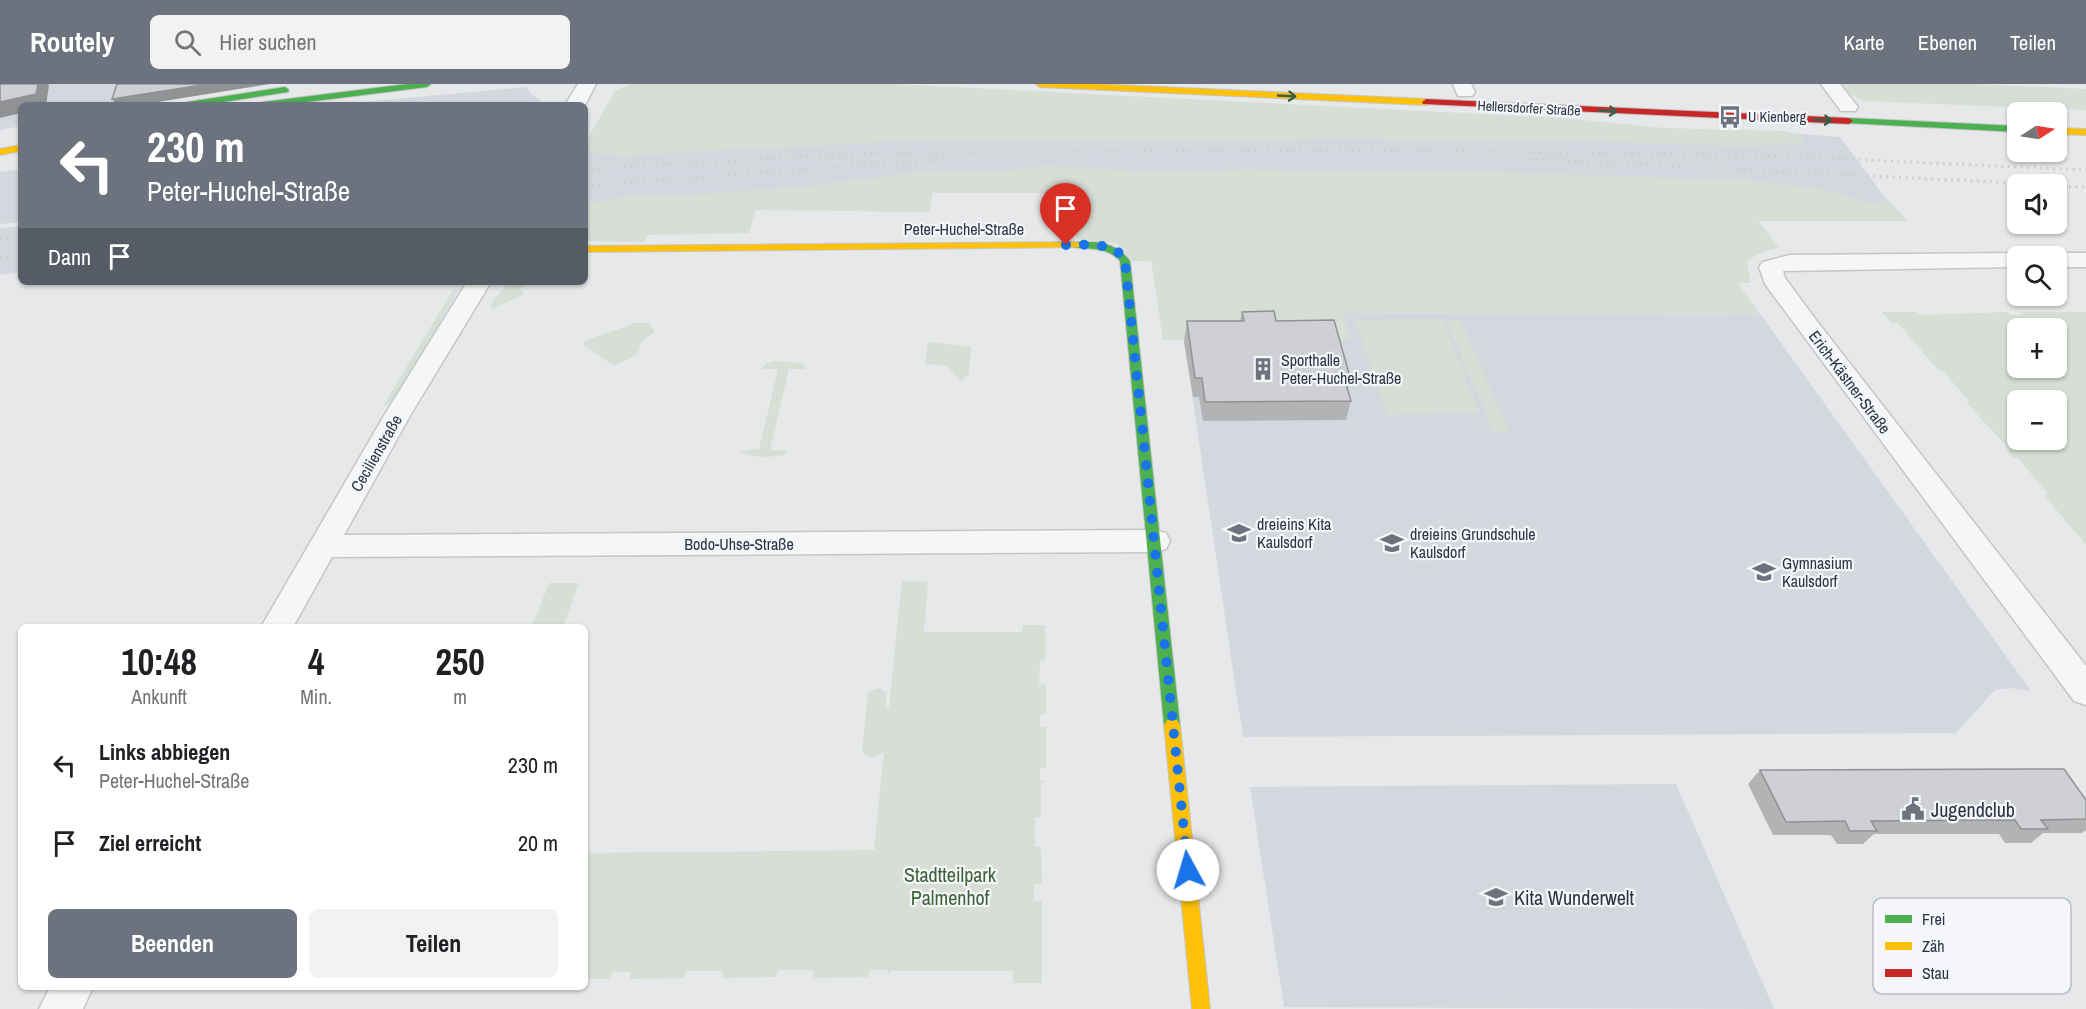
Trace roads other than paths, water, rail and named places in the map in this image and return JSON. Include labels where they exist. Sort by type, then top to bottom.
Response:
[{"type":"main road","points":[[206,102],[323,84]]},
{"type":"main road","points":[[239,102],[333,84]]},
{"type":"main road","points":[[287,102],[427,84]]},
{"type":"main road","name":"Hellersdorfer Straße","points":[[1040,84],[1466,94],[2006,114]]},
{"type":"main road","name":"Hellersdorfer Straße","points":[[1303,84],[2007,128]]},
{"type":"main road","points":[[2067,131],[2086,132]]},
{"type":"main road","points":[[0,139],[18,136]]},
{"type":"main road","points":[[0,152],[18,149]]},
{"type":"main road","name":"Peter-Huchel-Straße","points":[[588,249],[1093,245],[1116,250],[1125,261],[1201,1009]]},
{"type":"street","points":[[577,102],[587,84]]},
{"type":"street","points":[[1830,84],[1848,107]]},
{"type":"street","name":"Erich-Kästner-Straße","points":[[2007,260],[1790,262],[1771,267],[1771,271],[1773,279],[2086,691]]},
{"type":"street","points":[[2067,260],[2086,260]]},
{"type":"street","name":"Cecilienstraße","points":[[279,624],[398,414],[477,285]]},
{"type":"street","name":"Bodo-Uhse-Straße","points":[[323,546],[1155,541]]},
{"type":"street","points":[[60,1009],[71,990]]},
{"type":"railway","points":[[588,169],[870,153],[1348,150],[1757,155],[2086,170]]},
{"type":"railway","points":[[1529,159],[2007,183]]},
{"type":"railway","points":[[588,186],[938,160]]},
{"type":"railway","points":[[2067,186],[2086,187]]},
{"type":"railway","points":[[0,239],[18,236]]},
{"type":"railway","points":[[0,258],[18,255]]},
{"type":"place","name":"U Kienberg","points":[[1730,117]]},
{"type":"place","name":"Sporthalle Peter-Huchel-Straße","points":[[1263,369]]},
{"type":"place","name":"dreieins Kita Kaulsdorf","points":[[1239,533]]},
{"type":"place","name":"dreieins Grundschule Kaulsdorf","points":[[1392,543]]},
{"type":"place","name":"Gymnasium Kaulsdorf","points":[[1764,572]]},
{"type":"place","name":"Jugendclub","points":[[1913,809]]},
{"type":"place","name":"Kita Wunderwelt","points":[[1496,897]]},
{"type":"park label","name":"Stadtteilpark Palmenhof","points":[[950,886]]}]
